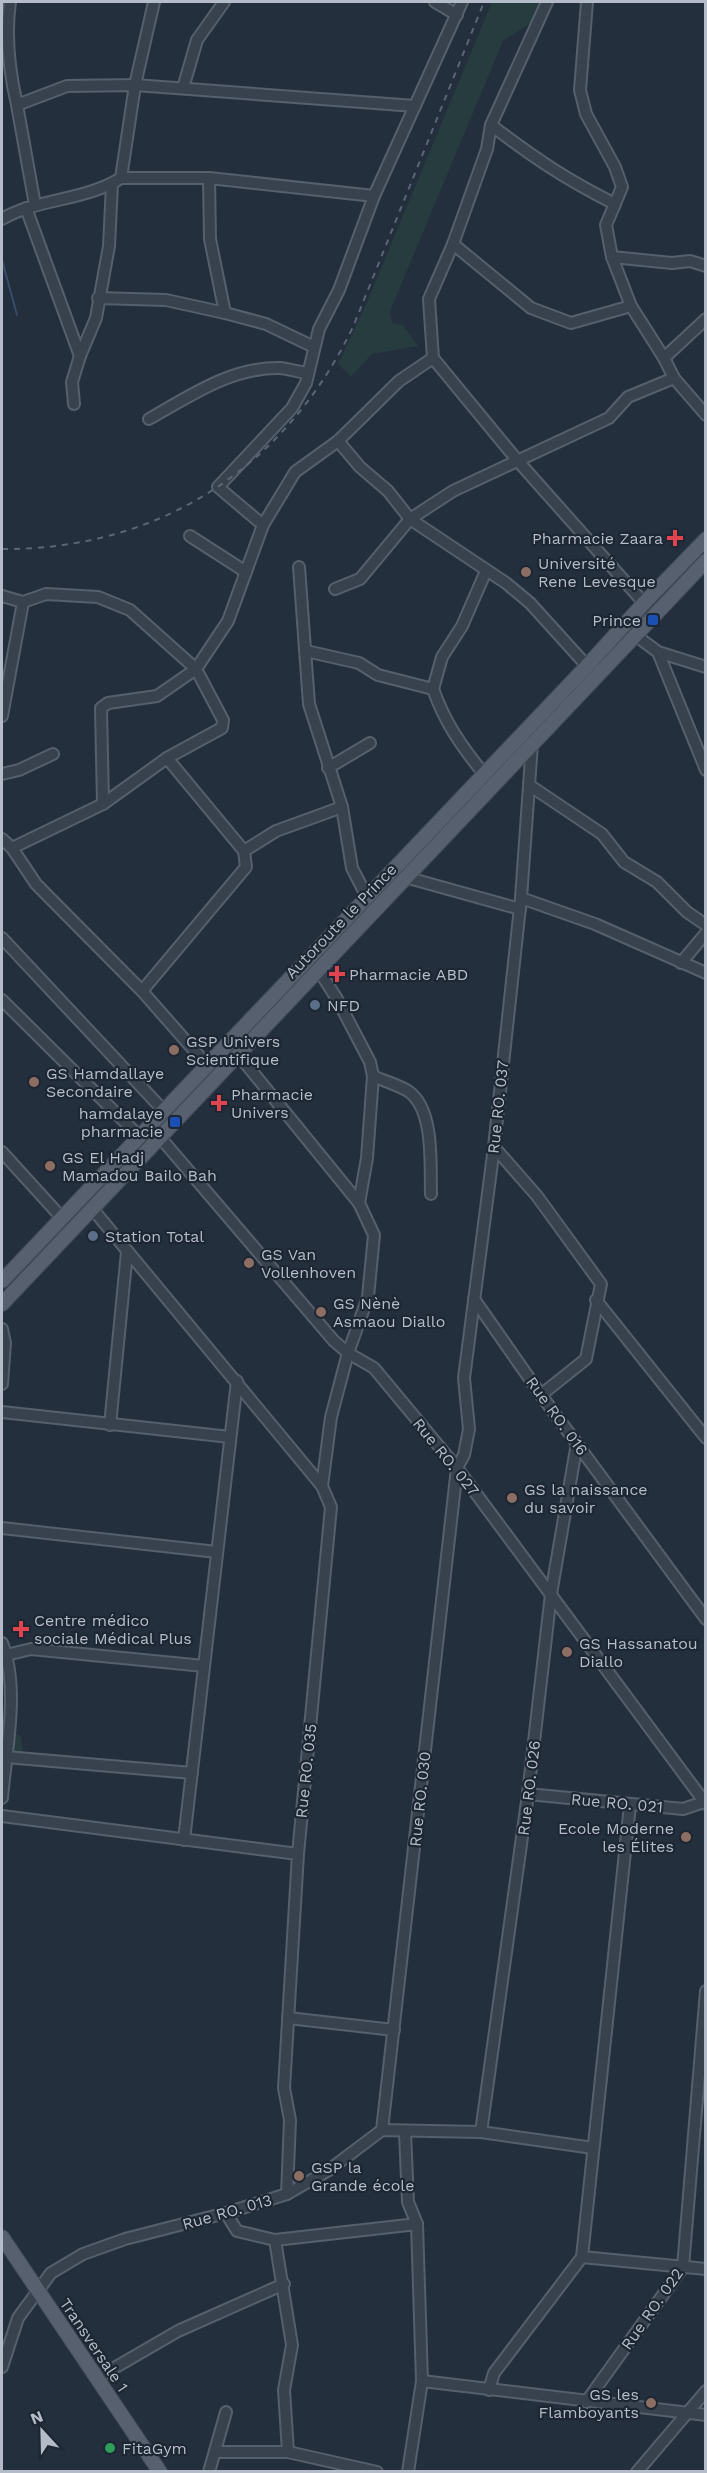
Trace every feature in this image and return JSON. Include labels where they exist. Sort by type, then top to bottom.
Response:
[{"type":"main road","name":"Autoroute le Prince","points":[[2,1281],[705,539]]},
{"type":"main road","name":"Autoroute le Prince","points":[[2,1304],[237,1053],[704,565]]},
{"type":"main road","name":"Transversale 1","points":[[2,2237],[159,2472]]},
{"type":"street","points":[[10,2],[7,32],[10,72],[17,105],[31,207],[80,356]]},
{"type":"street","points":[[74,404],[72,382],[96,318],[109,246],[117,181],[135,85],[154,2]]},
{"type":"street","points":[[183,88],[197,40],[224,2]]},
{"type":"street","points":[[435,2],[457,15]]},
{"type":"street","points":[[263,525],[218,487],[292,408],[306,383],[319,329],[339,290],[374,196],[462,2]]},
{"type":"street","points":[[547,2],[492,125],[487,148],[453,244],[429,299],[433,358],[517,460],[644,603]]},
{"type":"street","points":[[587,2],[580,90],[586,114],[615,166],[622,187],[606,225],[612,257],[631,306],[674,378],[705,415]]},
{"type":"street","points":[[17,105],[67,86],[135,85],[415,106]]},
{"type":"street","points":[[492,125],[543,165],[573,184],[615,204]]},
{"type":"street","points":[[4,218],[31,207],[88,193],[117,181],[209,178],[374,196]]},
{"type":"street","points":[[209,178],[210,239],[225,313]]},
{"type":"street","points":[[453,244],[531,308],[571,323],[631,306]]},
{"type":"street","points":[[612,257],[672,263],[690,261],[705,266]]},
{"type":"street","points":[[99,298],[166,300],[225,313],[266,324],[314,347]]},
{"type":"street","points":[[664,358],[705,318]]},
{"type":"street","points":[[103,804],[101,708],[108,703],[157,696],[196,669],[228,621],[263,525],[295,472],[338,441],[399,381],[433,358]]},
{"type":"street","points":[[149,419],[218,380],[228,377],[249,371],[280,368],[308,373]]},
{"type":"street","points":[[335,589],[360,579],[410,519],[453,491],[609,418],[628,397],[674,378]]},
{"type":"street","points":[[338,441],[360,467],[388,491],[410,519],[506,583],[530,603],[587,666]]},
{"type":"street","points":[[190,536],[246,572]]},
{"type":"street","points":[[299,567],[309,704],[342,807],[352,868],[367,897]]},
{"type":"street","points":[[484,774],[456,739],[442,713],[433,689],[442,657],[462,626],[486,571]]},
{"type":"street","points":[[2,596],[23,602],[46,594],[98,597],[130,610],[196,669],[224,724],[222,728],[166,758],[103,804],[12,848]]},
{"type":"street","points":[[2,716],[23,602]]},
{"type":"street","points":[[635,635],[658,652],[705,667]]},
{"type":"street","points":[[306,651],[359,663],[378,675],[433,689]]},
{"type":"street","points":[[658,652],[705,770]]},
{"type":"street","points":[[328,768],[370,743]]},
{"type":"street","name":"Rue RO. 037","points":[[457,1468],[464,1455],[469,1429],[464,1378],[494,1147],[520,903],[532,743]]},
{"type":"street","points":[[2,774],[19,770],[53,754]]},
{"type":"street","points":[[142,991],[246,867],[244,851],[166,758]]},
{"type":"street","points":[[529,784],[602,834],[624,862],[657,882],[687,912],[705,925]]},
{"type":"street","points":[[244,851],[276,831],[342,807]]},
{"type":"street","points":[[2,838],[12,848],[36,884],[142,991],[207,1065]]},
{"type":"street","points":[[405,877],[520,903],[595,924],[705,973]]},
{"type":"street","points":[[681,963],[705,933]]},
{"type":"street","points":[[2,938],[164,1111]]},
{"type":"street","points":[[318,969],[337,999],[370,1062],[373,1076],[367,1158],[359,1203]]},
{"type":"street","points":[[2,1000],[140,1137]]},
{"type":"street","name":"Rue RO. 035","points":[[237,1053],[359,1203],[374,1235],[368,1297],[348,1353],[331,1417],[322,1486],[332,1507],[298,1854],[284,2088],[290,2120],[287,2194]]},
{"type":"street","points":[[373,1076],[410,1092],[421,1107],[428,1127],[431,1194]]},
{"type":"street","name":"Rue RO. 027","points":[[159,1136],[334,1341],[348,1353],[374,1368],[457,1468],[705,1803]]},
{"type":"street","points":[[494,1147],[537,1196],[601,1284],[586,1359],[541,1395]]},
{"type":"street","points":[[2,1152],[62,1218]]},
{"type":"street","points":[[91,1207],[322,1486]]},
{"type":"street","points":[[110,1425],[127,1252]]},
{"type":"street","name":"Rue RO. 016","points":[[474,1299],[541,1395],[705,1619]]},
{"type":"street","points":[[596,1300],[705,1438]]},
{"type":"street","points":[[2,1329],[5,1343],[2,1384]]},
{"type":"street","points":[[184,1840],[237,1381]]},
{"type":"street","points":[[2,1412],[230,1437]]},
{"type":"street","name":"Rue RO. 026","points":[[481,2132],[528,1794],[551,1594],[577,1443]]},
{"type":"street","name":"Rue RO. 030","points":[[382,2130],[457,1468]]},
{"type":"street","points":[[2,1528],[217,1552]]},
{"type":"street","points":[[2,1798],[11,1702],[3,1651],[31,1649],[204,1666]]},
{"type":"street","points":[[6,1757],[192,1773]]},
{"type":"street","name":"Rue RO. 021","points":[[528,1794],[683,1809],[705,1803]]},
{"type":"street","points":[[489,2390],[494,2373],[582,2258],[630,1805]]},
{"type":"street","points":[[2,1816],[298,1854]]},
{"type":"street","name":"Rue RO. 022","points":[[586,2402],[683,2267],[705,1991]]},
{"type":"street","points":[[288,2018],[394,2030]]},
{"type":"street","points":[[382,2130],[481,2132],[593,2148]]},
{"type":"street","name":"Rue RO. 013","points":[[2,2367],[18,2318],[51,2273],[82,2254],[125,2239],[226,2213],[287,2194],[329,2169],[382,2130]]},
{"type":"street","points":[[405,2132],[408,2202],[417,2224],[422,2381],[408,2472]]},
{"type":"street","points":[[226,2213],[237,2231],[275,2240],[417,2224]]},
{"type":"street","points":[[275,2240],[284,2284],[292,2345],[284,2390],[288,2452]]},
{"type":"street","points":[[582,2258],[705,2269]]},
{"type":"street","points":[[97,2378],[178,2331],[284,2284]]},
{"type":"street","points":[[422,2381],[705,2415]]},
{"type":"street","points":[[637,2472],[705,2391]]},
{"type":"street","points":[[208,2472],[226,2412]]},
{"type":"street","points":[[215,2452],[288,2452],[377,2472]]},
{"type":"green space","points":[[492,2],[538,2],[537,19],[503,41],[390,311],[392,323],[403,325],[418,346],[372,354],[351,377],[338,364],[365,307]]},
{"type":"green space","points":[[18,1734],[21,1737],[23,1751],[18,1754],[2,1751],[2,1736]]},
{"type":"waterway","points":[[2,260],[17,315]]},
{"type":"railway","points":[[2,549],[59,546],[114,535],[164,516],[211,491],[253,459],[292,421],[325,377],[353,327],[484,2]]},
{"type":"place","name":"Pharmacie Zaara","points":[[675,538]]},
{"type":"place","name":"Université Rene Levesque","points":[[526,572]]},
{"type":"place","name":"Prince","points":[[653,620]]},
{"type":"place","name":"Pharmacie ABD","points":[[337,974]]},
{"type":"place","name":"NFD","points":[[315,1005]]},
{"type":"place","name":"GSP Univers Scientifique","points":[[174,1050]]},
{"type":"place","name":"GS Hamdallaye Secondaire","points":[[34,1082]]},
{"type":"place","name":"Pharmacie Univers","points":[[219,1103]]},
{"type":"place","name":"hamdalaye pharmacie","points":[[175,1122]]},
{"type":"place","name":"GS El Hadj Mamadou Bailo Bah","points":[[50,1166]]},
{"type":"place","name":"Station Total","points":[[93,1236]]},
{"type":"place","name":"GS Van Vollenhoven","points":[[249,1263]]},
{"type":"place","name":"GS Nènè Asmaou Diallo","points":[[321,1312]]},
{"type":"place","name":"GS la naissance du savoir","points":[[512,1498]]},
{"type":"place","name":"Centre médico sociale Médical Plus","points":[[21,1629]]},
{"type":"place","name":"GS Hassanatou Diallo","points":[[567,1652]]},
{"type":"place","name":"Ecole Moderne les Élites","points":[[686,1837]]},
{"type":"place","name":"GSP la Grande école","points":[[299,2176]]},
{"type":"place","name":"GS les Flamboyants","points":[[651,2403]]},
{"type":"place","name":"FitaGym","points":[[110,2448]]}]
